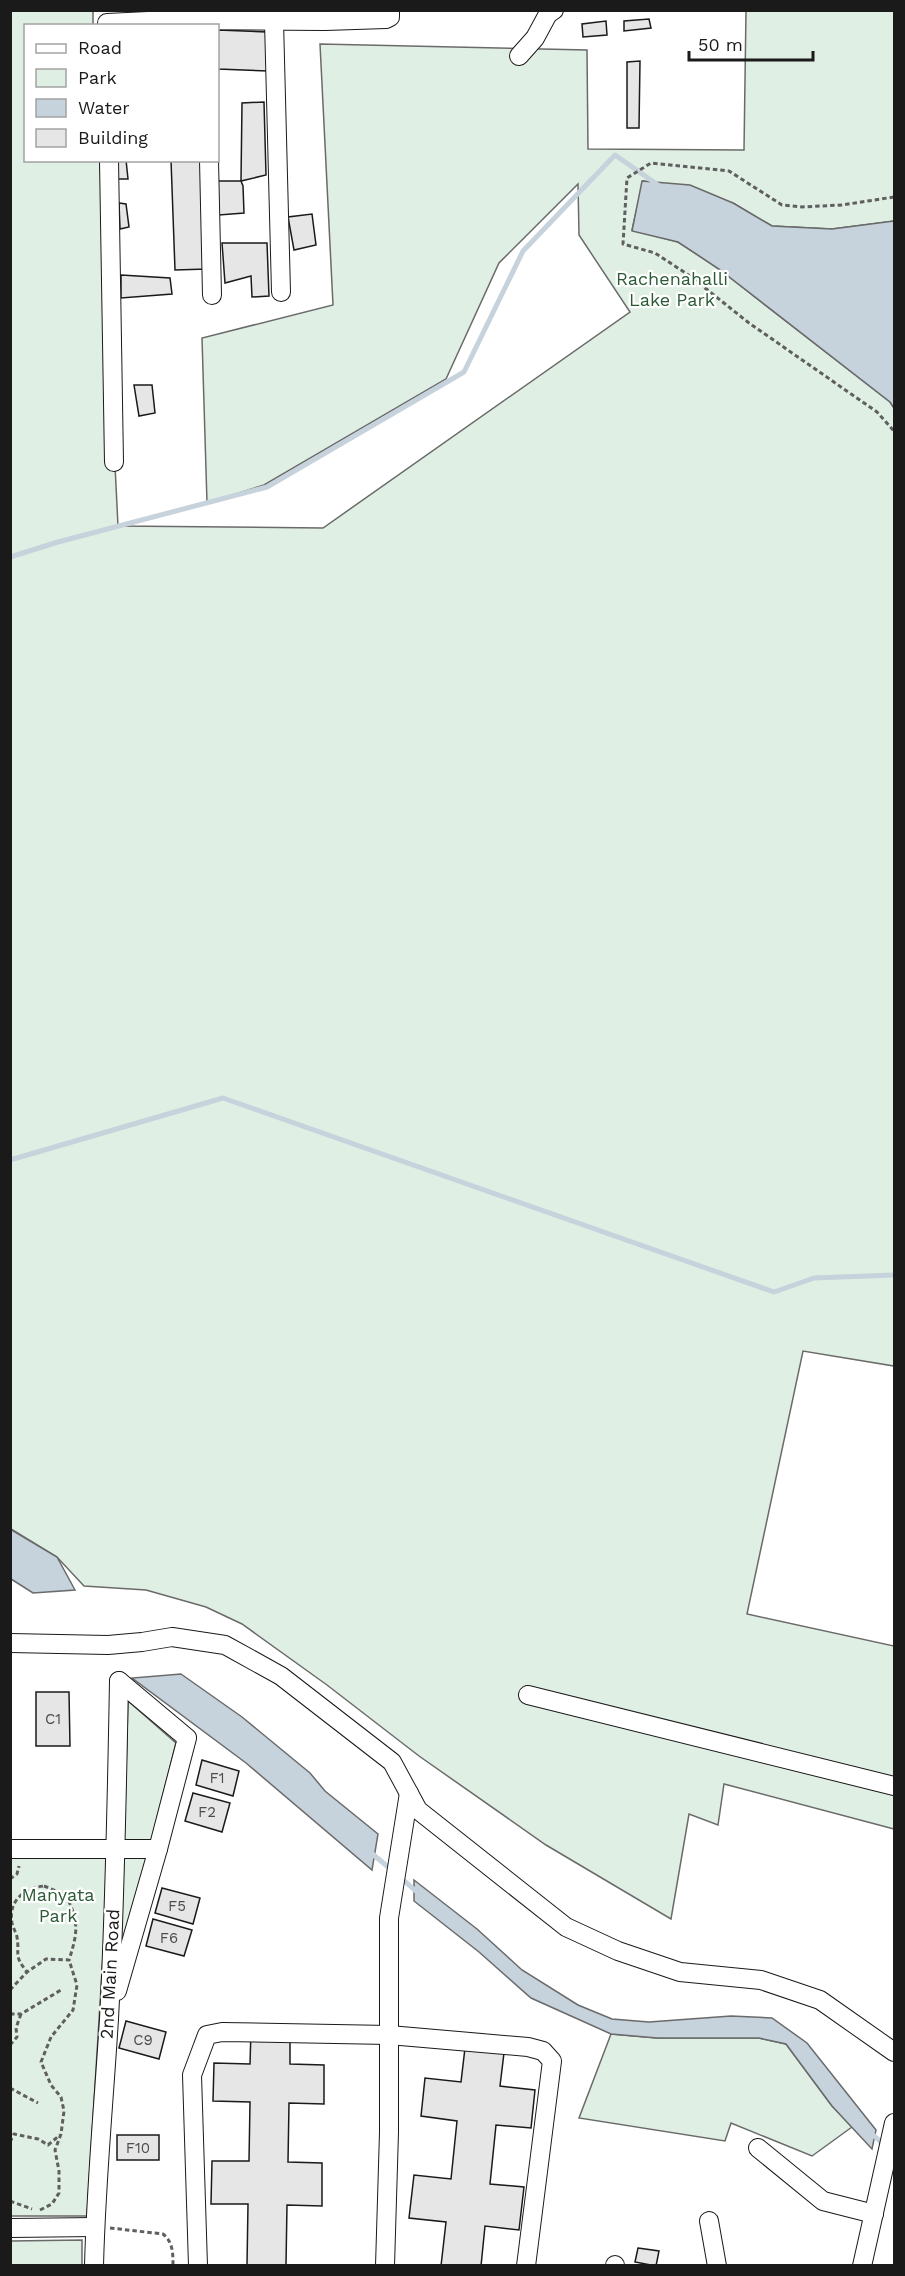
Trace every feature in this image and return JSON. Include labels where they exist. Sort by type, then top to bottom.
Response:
[{"type":"street","points":[[107,24],[170,15],[205,23],[386,19],[390,17],[390,10]]},
{"type":"street","points":[[519,56],[535,38],[549,14],[554,10]]},
{"type":"street","points":[[274,21],[281,292]]},
{"type":"street","points":[[109,162],[114,462]]},
{"type":"street","points":[[209,162],[212,294]]},
{"type":"street","points":[[10,1643],[133,1643],[172,1637],[225,1645],[281,1676],[392,1762],[418,1810],[566,1927],[618,1951],[680,1972],[761,1980],[820,2000],[894,2052]]},
{"type":"street","name":"2nd Main Road","points":[[94,2265],[109,2019],[116,1849],[119,1681],[187,1738],[158,1850]]},
{"type":"street","points":[[528,1695],[894,1786]]},
{"type":"street","points":[[385,2265],[389,2132],[389,1918],[409,1793]]},
{"type":"street","points":[[10,1849],[158,1850],[109,2019]]},
{"type":"street","points":[[198,2265],[192,2075],[207,2035],[222,2032],[389,2035],[528,2047],[543,2051],[552,2061],[526,2265]]},
{"type":"street","points":[[862,2265],[892,2137]]},
{"type":"street","points":[[758,2148],[823,2201],[874,2214]]},
{"type":"street","points":[[709,2221],[717,2265]]},
{"type":"street","points":[[10,2228],[95,2227]]},
{"type":"path","points":[[894,197],[843,205],[802,207],[782,205],[729,171],[651,164],[627,178],[623,244],[655,253],[690,276],[749,322],[876,412],[894,431]]},
{"type":"path","points":[[10,1879],[17,1874],[20,1866]]},
{"type":"path","points":[[10,2201],[38,2212],[52,2204],[59,2193],[55,2150],[61,2134],[64,2111],[61,2097],[51,2085],[41,2062],[51,2037],[73,2010],[76,1985],[69,1960],[77,1937],[74,1913],[66,1895],[44,1886],[32,1887],[23,1892],[11,1906],[12,1923],[17,1937],[17,1959],[27,1972]]},
{"type":"path","points":[[10,1990],[27,1972],[46,1959],[69,1960]]},
{"type":"path","points":[[10,2014],[21,2014],[62,1990]]},
{"type":"path","points":[[10,2045],[17,2037],[16,2028],[21,2014]]},
{"type":"path","points":[[10,2088],[38,2103]]},
{"type":"path","points":[[10,2142],[14,2134],[38,2139],[48,2145],[61,2134]]},
{"type":"path","points":[[95,2227],[163,2234],[171,2245],[173,2265]]},
{"type":"green space","name":"Rachenahalli Lake Park","points":[[10,11],[93,11],[93,24],[24,24],[24,162],[100,162],[118,526],[323,528],[630,312],[579,235],[578,184],[499,263],[446,379],[264,485],[207,503],[202,338],[333,305],[320,44],[587,50],[588,149],[744,150],[746,11],[894,11],[894,221],[832,229],[772,226],[733,203],[643,181],[632,230],[678,242],[719,269],[890,402],[894,408],[894,1366],[803,1351],[747,1614],[894,1646],[894,1829],[724,1784],[718,1825],[689,1814],[671,1919],[546,1845],[419,1756],[327,1685],[242,1624],[206,1607],[146,1590],[84,1586],[57,1557],[11,1529]]},
{"type":"green space","points":[[128,1701],[176,1743],[151,1842],[124,1841]]},
{"type":"green space","points":[[151,1855],[112,1994],[120,1856]]},
{"type":"green space","name":"Manyata Park","points":[[11,1856],[109,1857],[87,2216],[11,2216]]},
{"type":"green space","points":[[611,2034],[657,2038],[759,2038],[786,2044],[832,2106],[852,2127],[812,2156],[731,2123],[725,2141],[579,2118]]},
{"type":"green space","points":[[82,2240],[82,2265],[11,2265],[11,2241]]},
{"type":"water","points":[[642,181],[690,185],[733,203],[772,226],[832,229],[894,221],[894,408],[890,402],[719,269],[678,242],[632,231]]},
{"type":"water","points":[[10,1529],[57,1557],[75,1590],[33,1593],[11,1579]]},
{"type":"water","points":[[181,1674],[242,1717],[310,1773],[325,1791],[378,1834],[372,1870],[246,1763],[132,1678]]},
{"type":"water","points":[[414,1880],[477,1929],[522,1970],[578,2005],[612,2019],[649,2022],[731,2016],[772,2018],[807,2043],[876,2130],[872,2149],[832,2106],[786,2044],[759,2038],[657,2038],[611,2034],[531,1998],[479,1952],[414,1901]]},
{"type":"building","points":[[649,19],[651,28],[624,31],[624,21]]},
{"type":"building","points":[[606,21],[607,35],[583,37],[582,24]]},
{"type":"building","points":[[219,30],[267,32],[268,71],[219,69]]},
{"type":"building","points":[[640,61],[639,128],[627,128],[627,62]]},
{"type":"building","points":[[264,102],[266,175],[241,181],[242,103]]},
{"type":"building","points":[[116,162],[126,162],[128,179],[117,179]]},
{"type":"building","points":[[171,162],[204,162],[207,269],[175,270]]},
{"type":"building","points":[[217,181],[241,181],[244,213],[219,215]]},
{"type":"building","points":[[119,203],[126,204],[129,227],[120,229]]},
{"type":"building","points":[[312,214],[316,245],[294,250],[288,217]]},
{"type":"building","points":[[222,243],[267,243],[269,296],[252,297],[251,276],[225,283]]},
{"type":"building","points":[[121,275],[170,278],[172,294],[121,298]]},
{"type":"building","points":[[134,385],[152,385],[155,413],[139,416]]},
{"type":"building","points":[[36,1692],[69,1692],[70,1746],[36,1746]]},
{"type":"building","points":[[202,1760],[239,1771],[233,1796],[196,1785]]},
{"type":"building","points":[[193,1793],[230,1803],[222,1832],[185,1821]]},
{"type":"building","points":[[162,1888],[200,1898],[193,1924],[155,1913]]},
{"type":"building","points":[[153,1919],[192,1930],[184,1956],[146,1946]]},
{"type":"building","points":[[126,2021],[166,2032],[159,2059],[119,2048]]},
{"type":"building","points":[[251,2030],[290,2030],[290,2064],[324,2065],[324,2104],[289,2103],[288,2162],[322,2163],[322,2206],[287,2205],[286,2265],[294,2266],[210,2266],[247,2265],[248,2204],[211,2204],[212,2161],[249,2161],[250,2102],[213,2101],[214,2063],[250,2064]]},
{"type":"building","points":[[465,2048],[504,2053],[500,2086],[535,2090],[531,2128],[496,2125],[490,2184],[524,2187],[519,2230],[485,2226],[481,2266],[441,2266],[446,2222],[409,2218],[414,2175],[451,2179],[457,2121],[421,2116],[425,2078],[461,2082]]},
{"type":"building","points":[[117,2135],[159,2135],[159,2160],[117,2160]]},
{"type":"building","points":[[638,2248],[659,2251],[656,2266],[635,2262]]},
{"type":"waterway","points":[[10,557],[58,542],[267,487],[464,372],[523,251],[615,155],[658,185]]},
{"type":"waterway","points":[[10,1160],[223,1098],[774,1292],[814,1278],[894,1275]]},
{"type":"waterway","points":[[370,1852],[393,1871]]},
{"type":"waterway","points":[[400,1877],[418,1893]]},
{"type":"waterway","points":[[869,2131],[885,2146]]}]
